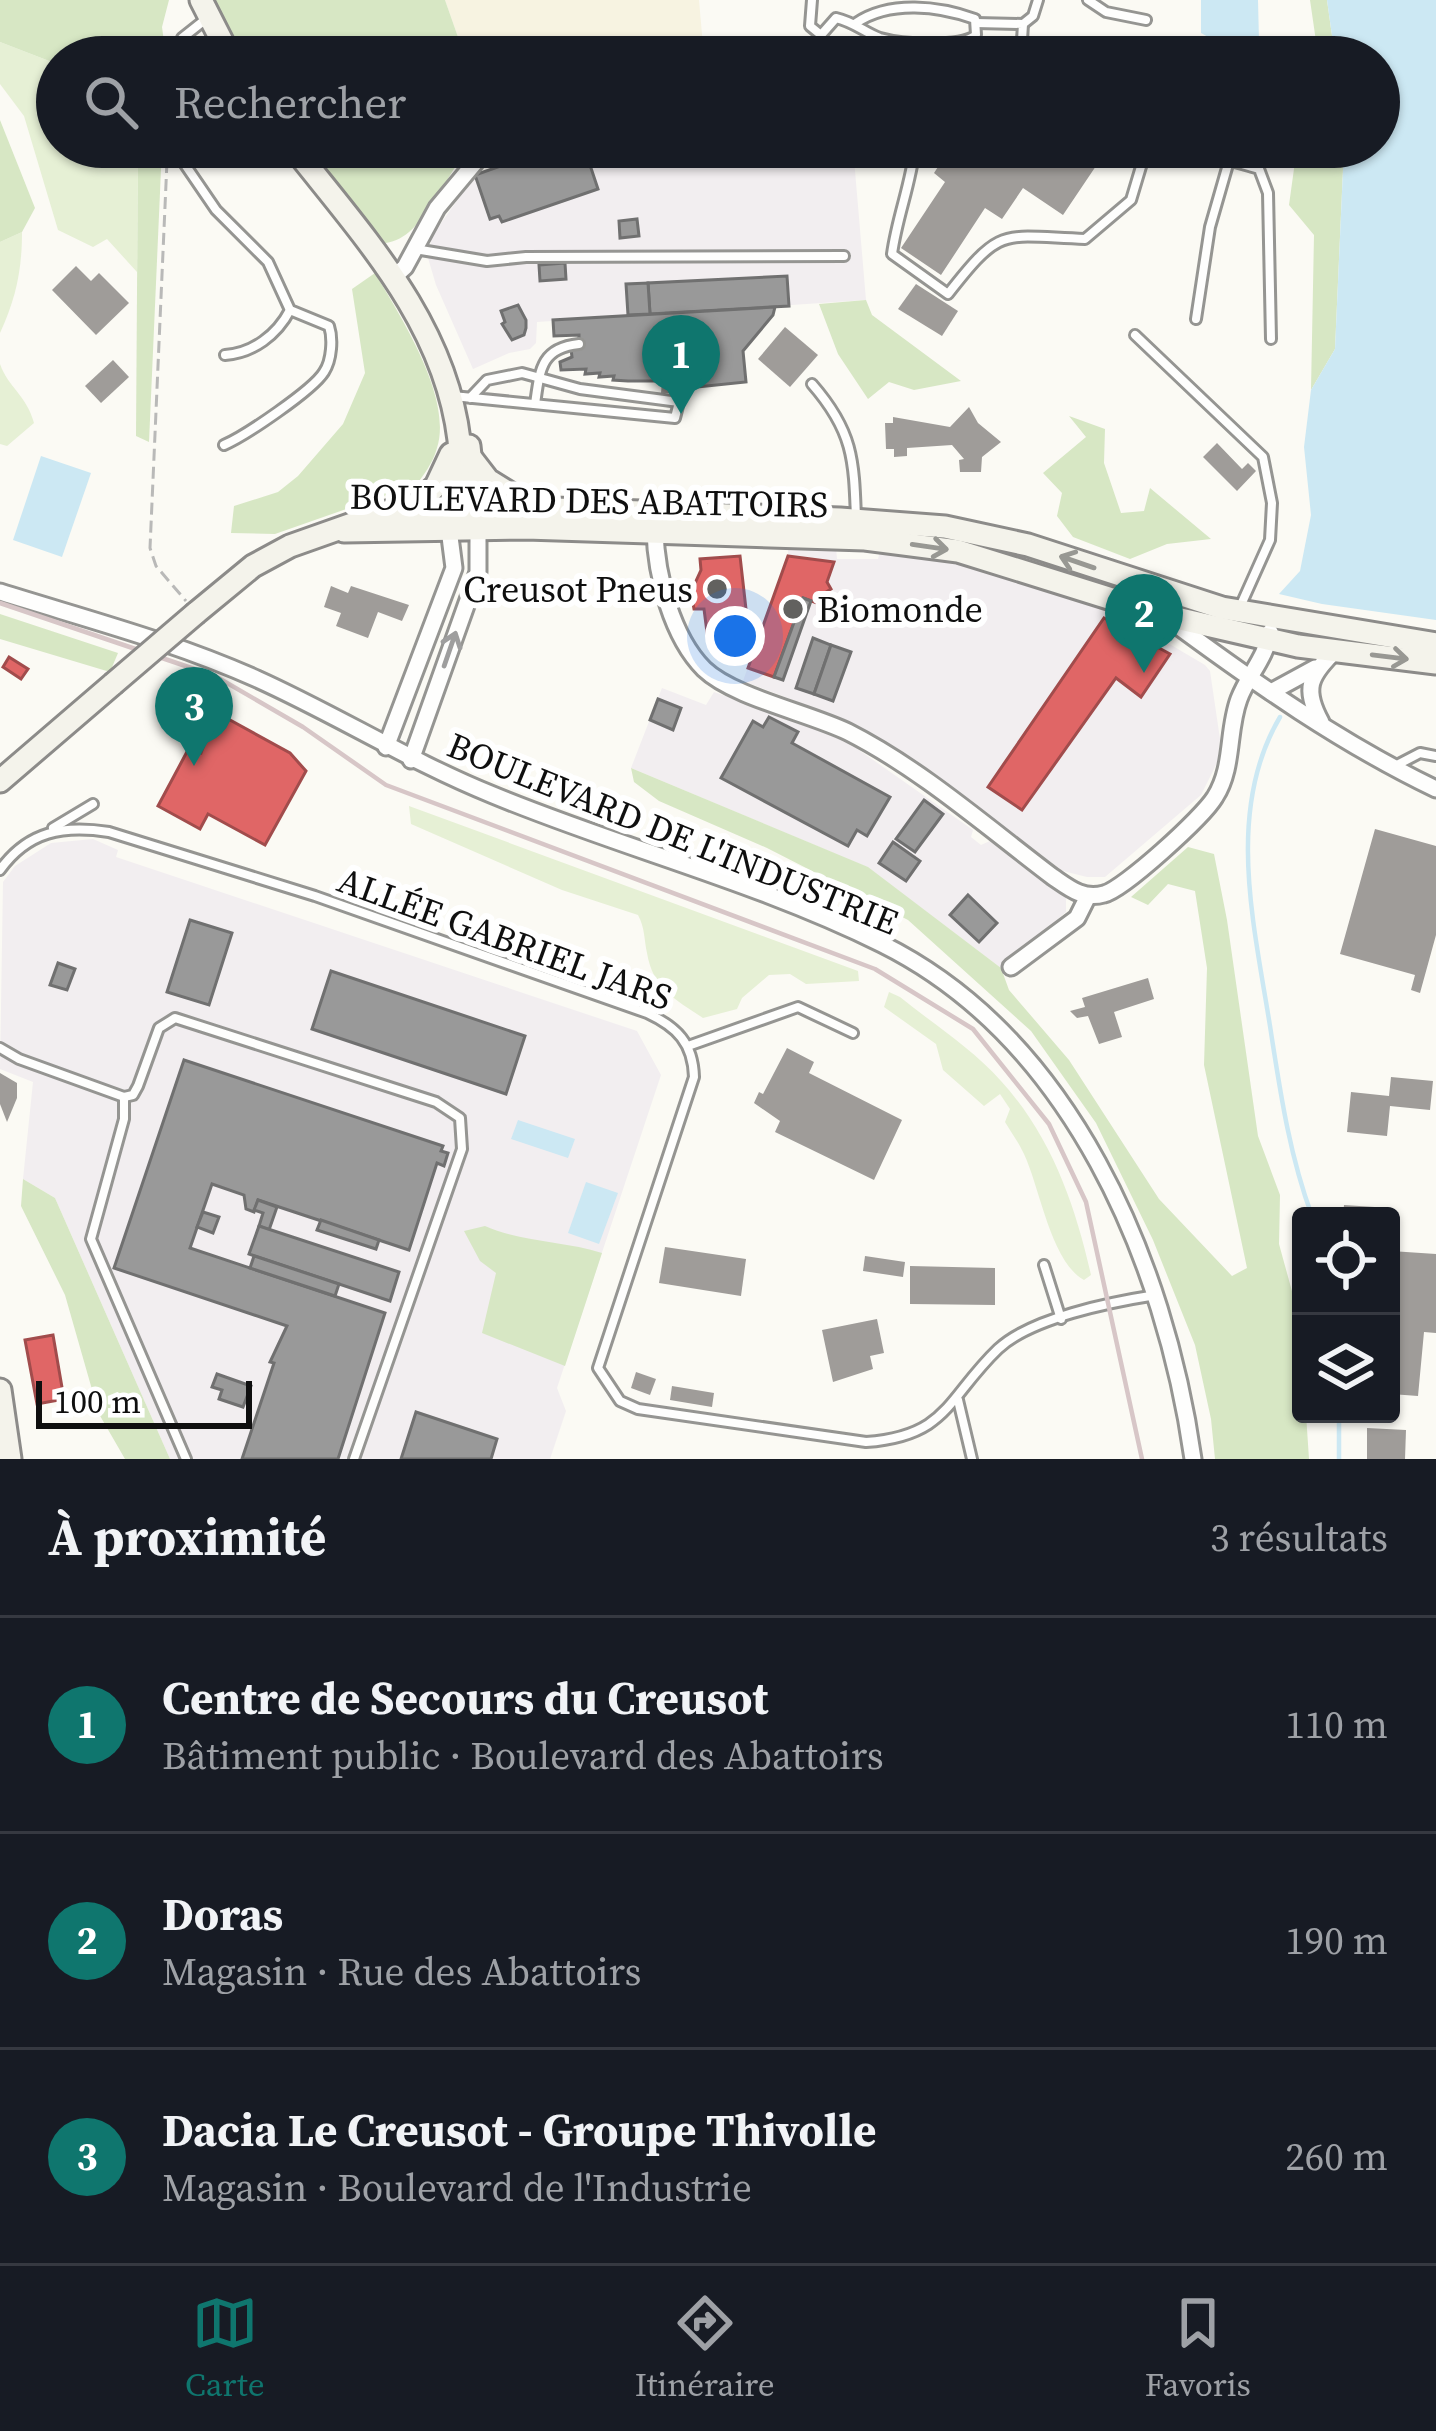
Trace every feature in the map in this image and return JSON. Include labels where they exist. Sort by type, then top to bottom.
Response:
[{"type":"street","points":[[204,9],[219,36]]},
{"type":"street","points":[[309,168],[394,277],[461,397],[471,458],[478,572],[411,760]]},
{"type":"street","points":[[394,277],[437,208],[470,168]]},
{"type":"street","points":[[408,512],[445,471],[461,397]]},
{"type":"street","points":[[386,747],[454,568],[449,520],[460,445],[456,424]]},
{"type":"street","points":[[471,458],[488,480],[536,509]]},
{"type":"street","name":"BOULEVARD DES ABATTOIRS","points":[[477,520],[536,509],[855,529],[958,551],[1163,615],[1436,644]]},
{"type":"street","name":"BOULEVARD DES ABATTOIRS","points":[[332,531],[386,512],[449,520]]},
{"type":"street","name":"BOULEVARD DES ABATTOIRS","points":[[332,531],[449,520],[655,532],[945,527],[1028,545],[1239,611],[1329,657],[1436,663]]},
{"type":"street","points":[[0,781],[253,566],[332,531]]},
{"type":"street","points":[[655,532],[655,556],[670,608],[689,649],[705,670],[729,686],[850,733],[1053,877],[1088,896],[1107,894],[1125,881],[1198,818],[1216,796],[1228,762],[1238,703],[1271,628]]},
{"type":"street","name":"BOULEVARD DE L'INDUSTRIE","points":[[0,592],[192,652],[260,680],[411,760],[553,820],[757,892],[883,945],[956,989],[1006,1037],[1055,1096],[1111,1188],[1157,1295],[1180,1375],[1193,1459]]},
{"type":"street","points":[[1163,615],[1322,725],[1436,789]]},
{"type":"street","points":[[1271,692],[1329,657]]},
{"type":"street","points":[[1322,725],[1309,691],[1329,657]]},
{"type":"street","points":[[1011,967],[1077,918],[1088,896]]},
{"type":"street","points":[[0,1390],[10,1459]]},
{"type":"lane","points":[[812,0],[810,26],[820,35],[836,18],[877,36]]},
{"type":"lane","points":[[976,23],[1023,24],[1033,16],[1038,0]]},
{"type":"lane","points":[[1088,0],[1106,12],[1146,20]]},
{"type":"lane","points":[[856,23],[886,9],[923,8],[975,19],[974,36]]},
{"type":"lane","points":[[184,36],[204,9]]},
{"type":"lane","points":[[1022,36],[1023,24]]},
{"type":"lane","points":[[185,168],[216,210],[268,262],[290,310],[329,326],[333,338],[324,372],[251,433],[224,446]]},
{"type":"lane","points":[[913,168],[892,254],[948,294],[982,250],[1006,237],[1085,239],[1131,200],[1141,168]]},
{"type":"lane","points":[[1196,319],[1210,226],[1229,168]]},
{"type":"lane","points":[[1256,168],[1268,193],[1271,339]]},
{"type":"lane","points":[[413,249],[487,261],[565,256],[844,256]]},
{"type":"lane","points":[[225,355],[243,353],[281,327],[290,310]]},
{"type":"lane","points":[[1135,335],[1263,457],[1272,503],[1270,540],[1239,611]]},
{"type":"lane","points":[[536,404],[539,377],[548,356],[558,346],[579,344]]},
{"type":"lane","points":[[522,373],[580,389],[679,402],[675,418],[461,397],[487,380],[522,373]]},
{"type":"lane","points":[[812,384],[845,429],[854,460],[855,529]]},
{"type":"lane","points":[[1392,767],[1420,753],[1436,756]]},
{"type":"lane","points":[[0,869],[34,836],[94,803]]},
{"type":"lane","name":"ALLÉE GABRIEL JARS","points":[[47,832],[77,827],[109,832],[315,896],[668,1023],[688,1046],[694,1077],[598,1368],[620,1401],[638,1409],[866,1442],[894,1440],[926,1428],[999,1348],[1024,1332],[1109,1303],[1157,1295]]},
{"type":"lane","points":[[688,1046],[798,1007],[853,1033]]},
{"type":"lane","points":[[0,1048],[124,1097],[133,1095],[138,1086],[159,1028],[175,1018],[436,1102],[460,1118],[462,1149],[354,1459]]},
{"type":"lane","points":[[124,1097],[124,1119],[91,1239],[186,1459]]},
{"type":"lane","points":[[1044,1265],[1061,1319]]},
{"type":"lane","points":[[958,1398],[972,1459]]},
{"type":"path","points":[[169,168],[150,548],[156,566],[196,613]]},
{"type":"shaded area","points":[[445,0],[699,0],[702,36],[458,36]]},
{"type":"shaded area","points":[[495,168],[855,168],[866,300],[537,322],[536,343],[530,349],[473,369],[428,258],[432,236],[475,175]]},
{"type":"shaded area","points":[[788,546],[836,547],[837,559],[878,559],[880,551],[973,564],[1110,609],[1205,665],[1210,671],[1220,739],[1218,761],[1201,795],[1105,877],[1087,877],[1063,871],[898,749],[851,722],[743,681]]},
{"type":"shaded area","points":[[662,688],[706,705],[714,692],[849,743],[973,830],[971,837],[981,845],[990,841],[1066,898],[1066,912],[1001,968],[867,867],[631,768]]},
{"type":"shaded area","points":[[93,839],[118,850],[116,857],[637,1031],[661,1075],[557,1388],[566,1411],[550,1459],[170,1459],[55,1198],[23,1179],[33,1082],[0,1069],[3,882],[15,866],[51,843]]},
{"type":"green space","points":[[0,0],[169,0],[163,36],[36,36],[36,56],[0,42]]},
{"type":"green space","points":[[212,0],[445,0],[458,36],[230,36]]},
{"type":"green space","points":[[1310,0],[1327,0],[1332,36],[1315,36]]},
{"type":"green space","points":[[0,42],[36,56],[36,156],[24,116],[0,84]]},
{"type":"green space","points":[[0,120],[35,208],[22,232],[0,242]]},
{"type":"green space","points":[[40,168],[138,168],[137,272],[107,239],[93,247],[58,230]]},
{"type":"green space","points":[[138,168],[161,168],[149,442],[136,436]]},
{"type":"green space","points":[[321,168],[455,168],[420,221],[395,241],[380,243]]},
{"type":"green space","points":[[1294,168],[1343,168],[1335,349],[1311,390],[1314,235],[1289,205]]},
{"type":"green space","points":[[22,232],[17,284],[0,333],[0,242]]},
{"type":"green space","points":[[375,273],[410,334],[438,405],[440,428],[430,464],[414,488],[275,534],[231,533],[234,506],[278,492],[343,424],[365,373],[352,289]]},
{"type":"green space","points":[[866,300],[872,315],[961,381],[914,390],[889,382],[868,399],[838,354],[819,304]]},
{"type":"green space","points":[[0,364],[34,423],[7,446],[0,444]]},
{"type":"green space","points":[[1069,416],[1105,429],[1104,463],[1121,513],[1144,511],[1150,488],[1211,539],[1167,544],[1130,559],[1073,537],[1057,516],[1062,493],[1043,473],[1086,437]]},
{"type":"green space","points":[[0,614],[118,653],[110,672],[0,639]]},
{"type":"green space","points":[[631,768],[868,867],[1001,968],[1009,990],[1069,1060],[1159,1199],[1232,1276],[1247,1268],[1204,1065],[1207,968],[1195,891],[1168,884],[1148,905],[1131,897],[1188,847],[1214,854],[1258,1136],[1280,1195],[1279,1244],[1292,1291],[1292,1423],[1307,1423],[1309,1459],[1215,1459],[1195,1345],[1153,1240],[1096,1123],[1031,1031],[908,920],[767,848],[659,801],[634,782]]},
{"type":"green space","points":[[409,806],[858,971],[859,981],[806,984],[790,974],[769,975],[742,998],[737,1009],[703,1018],[667,992],[654,976],[638,915],[562,890],[411,824]]},
{"type":"green space","points":[[889,992],[978,1058],[1019,1102],[1059,1172],[1091,1275],[1084,1280],[1063,1258],[1055,1241],[1024,1154],[1005,1122],[1010,1109],[1000,1094],[984,1106],[943,1070],[936,1044],[884,1007]]},
{"type":"green space","points":[[23,1179],[55,1198],[170,1459],[125,1459],[99,1414],[65,1295],[21,1206]]},
{"type":"green space","points":[[485,1226],[602,1253],[565,1366],[482,1333],[496,1273],[480,1261],[464,1231]]},
{"type":"water","points":[[1201,0],[1258,0],[1259,36],[1201,33]]},
{"type":"water","points":[[1327,0],[1436,0],[1436,620],[1279,594],[1300,571],[1311,515],[1304,447],[1311,390],[1335,349],[1343,168],[1400,168],[1400,36],[1332,36]]},
{"type":"water","points":[[41,456],[91,473],[62,557],[13,540]]},
{"type":"water","points":[[518,1120],[575,1139],[568,1158],[511,1139]]},
{"type":"water","points":[[586,1182],[618,1193],[599,1244],[568,1233]]},
{"type":"building: Commerces","points":[[740,556],[749,636],[708,640],[704,609],[694,609],[691,592],[701,570],[700,559]]},
{"type":"building: Commerces","points":[[788,556],[834,562],[827,582],[831,589],[820,604],[803,598],[774,677],[748,668]]},
{"type":"building: Commerces","points":[[1104,618],[1170,654],[1141,697],[1116,678],[1022,810],[988,787]]},
{"type":"building: Commerces","points":[[9,657],[28,669],[21,679],[3,667]]},
{"type":"building: Commerces","points":[[210,709],[290,753],[306,771],[265,845],[208,814],[200,829],[158,806],[189,748],[201,753],[204,745],[194,739]]},
{"type":"building: Commerces","points":[[53,1335],[64,1399],[37,1404],[25,1340]]},
{"type":"building: Industrie","points":[[495,168],[591,168],[598,189],[502,222],[499,216],[490,219],[475,175]]},
{"type":"building: Industrie","points":[[637,219],[639,236],[620,238],[619,221]]},
{"type":"building: Industrie","points":[[565,263],[566,279],[540,281],[539,265]]},
{"type":"building: Industrie","points":[[787,276],[789,306],[650,314],[648,283]]},
{"type":"building: Industrie","points":[[648,283],[650,314],[628,315],[626,284]]},
{"type":"building: Industrie","points":[[518,305],[526,328],[524,335],[512,340],[502,324],[501,311]]},
{"type":"building: Industrie","points":[[775,307],[743,351],[746,382],[677,389],[676,375],[669,375],[669,381],[628,381],[585,374],[586,369],[561,370],[560,362],[572,357],[571,349],[583,347],[579,347],[579,335],[554,336],[553,320]]},
{"type":"building: Industrie","points":[[803,598],[811,601],[783,680],[774,677]]},
{"type":"building: Industrie","points":[[813,638],[831,645],[814,694],[796,688]]},
{"type":"building: Industrie","points":[[831,645],[851,652],[833,701],[814,694]]},
{"type":"building: Industrie","points":[[658,699],[681,708],[673,730],[650,720]]},
{"type":"building: Industrie","points":[[769,717],[798,732],[792,743],[890,797],[867,836],[857,830],[848,846],[721,778],[753,721],[763,727]]},
{"type":"building: Industrie","points":[[924,800],[943,814],[915,852],[896,839]]},
{"type":"building: Industrie","points":[[893,842],[920,861],[906,881],[879,863]]},
{"type":"building: Industrie","points":[[968,895],[997,923],[979,942],[950,915]]},
{"type":"building: Industrie","points":[[190,920],[232,933],[209,1005],[167,992]]},
{"type":"building: Industrie","points":[[58,963],[75,969],[67,990],[50,985]]},
{"type":"building: Industrie","points":[[331,971],[525,1036],[506,1094],[312,1029]]},
{"type":"building: Industrie","points":[[184,1060],[443,1146],[441,1151],[448,1153],[444,1166],[437,1163],[409,1250],[258,1200],[254,1212],[246,1209],[244,1195],[212,1184],[190,1248],[385,1313],[338,1459],[242,1459],[274,1363],[270,1362],[287,1326],[114,1268]]},
{"type":"building: Industrie","points":[[258,1200],[277,1207],[269,1230],[259,1226],[263,1213],[254,1210]]},
{"type":"building: Industrie","points":[[203,1212],[219,1217],[213,1233],[197,1227]]},
{"type":"building: Industrie","points":[[321,1220],[379,1240],[376,1249],[317,1230]]},
{"type":"building: Industrie","points":[[259,1226],[399,1272],[390,1301],[249,1254]]},
{"type":"building: Industrie","points":[[254,1256],[339,1284],[335,1296],[250,1268]]},
{"type":"building: Industrie","points":[[217,1374],[251,1386],[243,1407],[219,1399],[222,1390],[212,1387]]},
{"type":"building: Industrie","points":[[416,1412],[497,1439],[491,1459],[401,1459]]},
{"type":"building: Autres","points":[[937,168],[1095,168],[1063,215],[1023,188],[1002,219],[985,208],[941,275],[901,248],[945,182],[934,173]]},
{"type":"building: Autres","points":[[76,266],[91,281],[99,273],[129,303],[96,335],[52,290]]},
{"type":"building: Autres","points":[[916,284],[958,311],[942,336],[898,309]]},
{"type":"building: Autres","points":[[785,327],[818,355],[790,387],[758,359]]},
{"type":"building: Autres","points":[[113,360],[129,377],[101,403],[85,386]]},
{"type":"building: Autres","points":[[669,375],[676,375],[676,393],[661,393],[662,381],[669,381]]},
{"type":"building: Autres","points":[[969,407],[978,423],[1001,442],[982,457],[981,472],[960,472],[959,460],[964,459],[952,445],[907,448],[907,456],[894,457],[894,449],[886,449],[885,423],[893,423],[893,417],[950,427]]},
{"type":"building: Autres","points":[[1217,443],[1242,469],[1248,463],[1256,471],[1237,491],[1203,457]]},
{"type":"building: Autres","points":[[331,586],[348,593],[351,586],[409,605],[402,621],[378,612],[368,638],[336,626],[341,613],[324,607]]},
{"type":"building: Autres","points":[[1375,829],[1436,846],[1436,935],[1420,993],[1411,990],[1415,975],[1340,954]]},
{"type":"building: Autres","points":[[1148,978],[1154,999],[1114,1012],[1122,1037],[1099,1044],[1088,1016],[1077,1018],[1070,1011],[1085,1007],[1082,998]]},
{"type":"building: Autres","points":[[787,1048],[814,1062],[809,1073],[902,1120],[874,1180],[775,1132],[780,1121],[754,1103]]},
{"type":"building: Autres","points":[[0,1073],[17,1083],[17,1098],[7,1122],[0,1104]]},
{"type":"building: Autres","points":[[1391,1077],[1433,1081],[1430,1110],[1390,1106],[1387,1136],[1347,1132],[1351,1092],[1389,1096]]},
{"type":"building: Autres","points":[[665,1247],[746,1259],[741,1296],[659,1283]]},
{"type":"building: Autres","points":[[1400,1252],[1436,1254],[1436,1333],[1424,1332],[1418,1396],[1400,1395]]},
{"type":"building: Autres","points":[[865,1256],[905,1262],[903,1277],[863,1271]]},
{"type":"building: Autres","points":[[910,1266],[995,1268],[995,1305],[910,1304]]},
{"type":"building: Autres","points":[[877,1319],[884,1353],[870,1356],[873,1369],[833,1382],[822,1330]]},
{"type":"building: Autres","points":[[636,1372],[656,1379],[650,1395],[631,1388]]},
{"type":"building: Autres","points":[[672,1386],[714,1393],[712,1407],[670,1400]]},
{"type":"building: Autres","points":[[1367,1428],[1406,1430],[1405,1459],[1367,1459]]},
{"type":"waterway","points":[[1280,717],[1253,790],[1248,868],[1282,1098],[1309,1207]]},
{"type":"waterway","points":[[1339,1423],[1339,1459]]},
{"type":"railway","points":[[0,603],[215,676],[303,727],[386,785],[875,969],[973,1029],[1049,1124],[1086,1202],[1142,1459]]},
{"type":"place","name":"Centre de Secours du Creusot","points":[[681,414]]},
{"type":"place","name":"Creusot Pneus","points":[[717,589]]},
{"type":"place","name":"Biomonde","points":[[793,609]]},
{"type":"place","name":"Doras","points":[[1144,673]]},
{"type":"place","name":"Dacia Le Creusot - Groupe Thivolle","points":[[194,766]]}]
